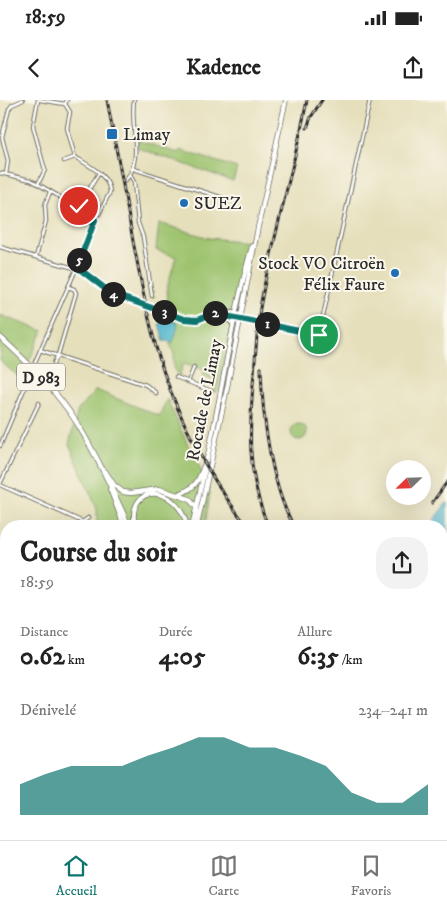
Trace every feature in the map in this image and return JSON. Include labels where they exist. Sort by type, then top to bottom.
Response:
[{"type":"main road","name":"Rocade de Limay","points":[[198,520],[225,398],[237,316],[286,100]]},
{"type":"main road","name":"Rocade de Limay","points":[[193,520],[216,422],[233,325],[237,316]]},
{"type":"main road","name":"D 983","points":[[0,337],[26,360],[61,401],[76,422],[98,460],[126,520]]},
{"type":"main road","points":[[179,494],[194,486],[207,458]]},
{"type":"main road","points":[[98,460],[114,485],[123,492],[131,493],[159,489],[179,494],[189,499],[196,507],[197,520]]},
{"type":"main road","points":[[109,484],[122,520]]},
{"type":"main road","points":[[134,520],[134,512],[138,503],[145,496],[155,493],[162,494],[174,502],[182,511],[185,520]]},
{"type":"street","points":[[6,174],[9,163],[2,137],[9,109],[12,105],[23,100]]},
{"type":"street","points":[[38,184],[46,170],[32,124],[39,100],[65,104],[70,111],[67,128],[75,157],[95,168],[110,187],[110,192],[99,214],[94,217]]},
{"type":"street","points":[[65,104],[67,100]]},
{"type":"street","points":[[125,180],[134,169],[135,162],[132,118],[134,100]]},
{"type":"street","points":[[0,247],[74,268],[77,267],[112,294],[184,319],[197,320],[225,311],[237,316],[319,335],[370,100]]},
{"type":"street","points":[[64,161],[75,157]]},
{"type":"street","points":[[134,169],[226,199]]},
{"type":"street","points":[[0,173],[27,179],[38,184],[94,217]]},
{"type":"street","points":[[78,207],[98,173]]},
{"type":"street","points":[[130,175],[134,182],[138,223],[143,237],[144,256],[152,296]]},
{"type":"street","points":[[36,257],[46,221],[45,205],[50,192]]},
{"type":"street","points":[[35,362],[77,267],[93,227],[94,217]]},
{"type":"street","points":[[54,363],[76,293],[74,289],[68,286]]},
{"type":"street","points":[[222,313],[233,325]]},
{"type":"street","points":[[226,316],[237,316]]},
{"type":"street","points":[[40,350],[146,385],[156,393]]},
{"type":"street","points":[[188,382],[194,367]]},
{"type":"street","points":[[0,446],[31,373]]},
{"type":"street","points":[[176,377],[211,391]]},
{"type":"street","points":[[40,404],[2,476],[0,485],[79,520]]},
{"type":"green space","points":[[137,140],[179,153],[180,150],[237,168],[233,181],[138,148]]},
{"type":"green space","points":[[159,223],[209,238],[250,242],[217,392],[212,392],[217,380],[203,376],[204,370],[184,363],[179,377],[174,367],[174,354],[159,316],[168,310],[167,288],[176,257],[156,250]]},
{"type":"green space","points":[[0,315],[43,331],[19,377],[0,361]]},
{"type":"green space","points":[[96,390],[159,416],[167,399],[198,463],[210,493],[206,520],[97,520],[97,509],[69,444],[78,410]]},
{"type":"green space","points":[[296,424],[302,424],[307,429],[305,438],[296,440],[291,435],[291,429]]},
{"type":"water","points":[[166,319],[176,322],[178,326],[173,342],[164,341],[159,324]]},
{"type":"water","points":[[447,502],[447,520],[434,520]]},
{"type":"railway","points":[[107,100],[143,290],[163,370],[188,432],[221,490],[243,520]]},
{"type":"railway","points":[[266,520],[256,487],[250,432],[257,332],[265,282],[307,100]]},
{"type":"railway","points":[[307,128],[311,117],[322,100]]},
{"type":"railway","points":[[261,368],[263,406],[269,449],[279,491],[291,520]]},
{"type":"railway","points":[[432,503],[447,482]]},
{"type":"place","name":"Limay","points":[[112,134]]},
{"type":"place","name":"SUEZ","points":[[184,203]]},
{"type":"place","name":"Stock VO Citroën Félix Faure","points":[[395,273]]},
{"type":"route","points":[[79,206],[93,216],[95,220],[77,267],[112,294],[184,319],[197,320],[212,314],[222,313],[226,316],[319,335]]}]
